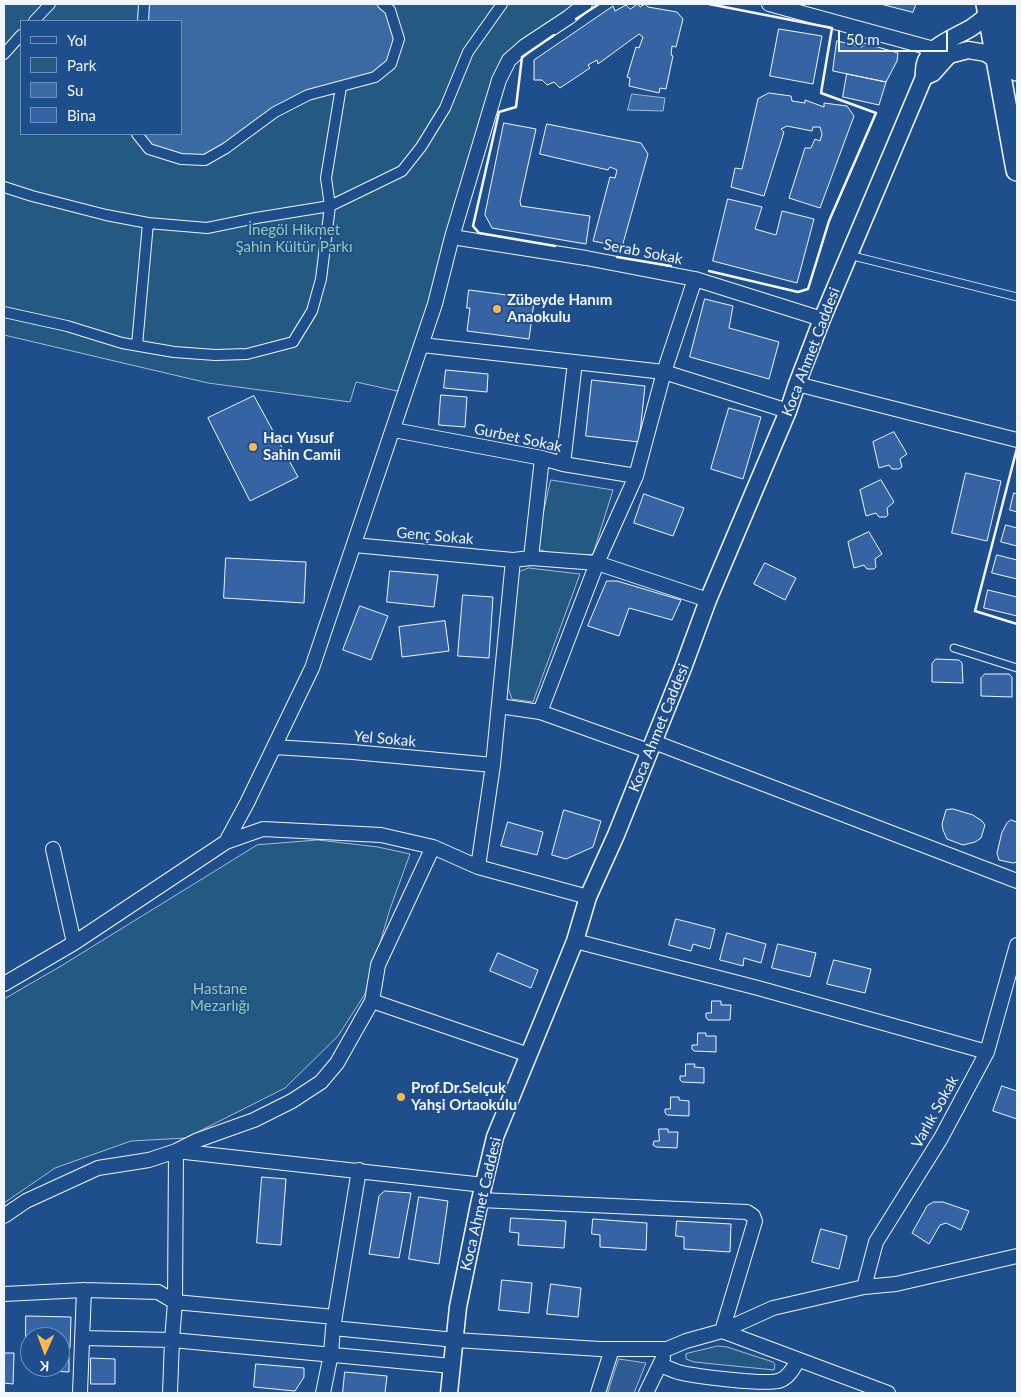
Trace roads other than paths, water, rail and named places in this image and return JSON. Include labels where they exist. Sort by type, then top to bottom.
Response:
[{"type":"main road","points":[[994,7],[1008,66],[1017,170]]},
{"type":"street","points":[[35,20],[50,4]]},
{"type":"street","points":[[142,20],[144,4]]},
{"type":"street","points":[[138,135],[149,149],[181,159],[205,160],[226,148],[274,112],[308,95],[376,77],[391,64],[398,39],[390,10],[383,4]]},
{"type":"street","points":[[4,187],[32,196],[148,223],[207,228],[330,206],[375,186],[402,171],[421,147],[445,108],[468,52],[502,4]]},
{"type":"street","points":[[226,842],[247,804],[312,668],[422,345],[499,80],[509,60],[525,46],[585,4]]},
{"type":"street","points":[[770,4],[942,52],[968,50],[986,53],[1008,66]]},
{"type":"street","points":[[942,52],[943,42],[973,27],[994,7]]},
{"type":"street","points":[[4,54],[20,36]]},
{"type":"street","name":"Koca Ahmet Caddesi","points":[[449,1393],[458,1307],[495,1137],[575,940],[588,898],[616,835],[708,600],[788,411],[822,319],[924,77],[923,66],[942,52]]},
{"type":"street","points":[[4,312],[66,326],[122,343],[174,352],[216,355],[247,354],[293,342],[312,311],[321,279],[330,206],[326,178],[341,86]]},
{"type":"street","points":[[136,345],[148,223]]},
{"type":"street","name":"Serab Sokak","points":[[452,237],[586,258],[695,279],[822,319]]},
{"type":"street","points":[[540,712],[597,563],[636,476],[664,372],[695,279]]},
{"type":"street","points":[[422,345],[664,372],[788,411]]},
{"type":"street","points":[[563,464],[575,362]]},
{"type":"street","points":[[797,384],[1017,440]]},
{"type":"street","name":"Gurbet Sokak","points":[[394,430],[542,458],[563,464],[636,476]]},
{"type":"street","points":[[531,558],[542,458]]},
{"type":"street","name":"Genç Sokak","points":[[354,545],[513,560],[531,558],[597,563],[708,600]]},
{"type":"street","points":[[478,867],[493,765],[513,560]]},
{"type":"street","points":[[499,706],[540,712],[651,747],[1017,881]]},
{"type":"street","name":"Yel Sokak","points":[[274,747],[493,765]]},
{"type":"street","points":[[4,984],[74,943],[226,842],[263,829],[381,835],[433,847],[478,867],[588,898]]},
{"type":"street","points":[[4,1216],[26,1201],[98,1168],[149,1160],[254,1120],[292,1101],[321,1082],[337,1063],[372,1001],[378,965],[433,847]]},
{"type":"street","points":[[53,849],[74,943]]},
{"type":"street","points":[[575,940],[758,988],[987,1052]]},
{"type":"street","name":"Varlık Sokak","points":[[864,1287],[876,1242],[941,1138],[987,1052],[1017,945]]},
{"type":"street","points":[[372,1001],[529,1055]]},
{"type":"street","points":[[176,1151],[359,1170],[482,1193],[747,1212],[753,1216],[755,1221],[722,1331]]},
{"type":"street","points":[[170,1393],[175,1302],[176,1151]]},
{"type":"street","points":[[324,1393],[359,1170]]},
{"type":"street","points":[[4,1294],[84,1290],[158,1292],[175,1302],[334,1322],[454,1340],[612,1349],[667,1349],[686,1341],[722,1331],[773,1308],[864,1287],[896,1284],[1017,1256]]},
{"type":"street","points":[[80,1393],[84,1290]]},
{"type":"street","points":[[722,1331],[888,1393]]},
{"type":"street","points":[[82,1338],[172,1340],[452,1366]]},
{"type":"street","points":[[598,1393],[612,1349]]},
{"type":"street","points":[[646,1393],[667,1349]]},
{"type":"street","points":[[660,1365],[678,1372],[771,1383],[780,1381],[788,1376],[798,1360]]},
{"type":"lane","points":[[849,255],[1017,297]]},
{"type":"lane","points":[[954,648],[1017,668]]},
{"type":"water","points":[[144,4],[383,4],[399,39],[391,64],[376,77],[308,95],[205,160],[149,149],[138,135],[182,135],[182,20],[143,20]]},
{"type":"water","points":[[632,94],[665,98],[663,111],[628,110]]},
{"type":"place","name":"Zübeyde Hanım Anaokulu","points":[[497,309]]},
{"type":"place","name":"Hacı Yusuf Sahin Camii","points":[[253,447]]},
{"type":"place","name":"Prof.Dr.Selçuk Yahşi Ortaokulu","points":[[401,1097]]},
{"type":"park label","name":"İnegöl Hikmet Şahin Kültür Parkı","points":[[294,238]]},
{"type":"park label","name":"Hastane Mezarlığı","points":[[220,998]]}]
